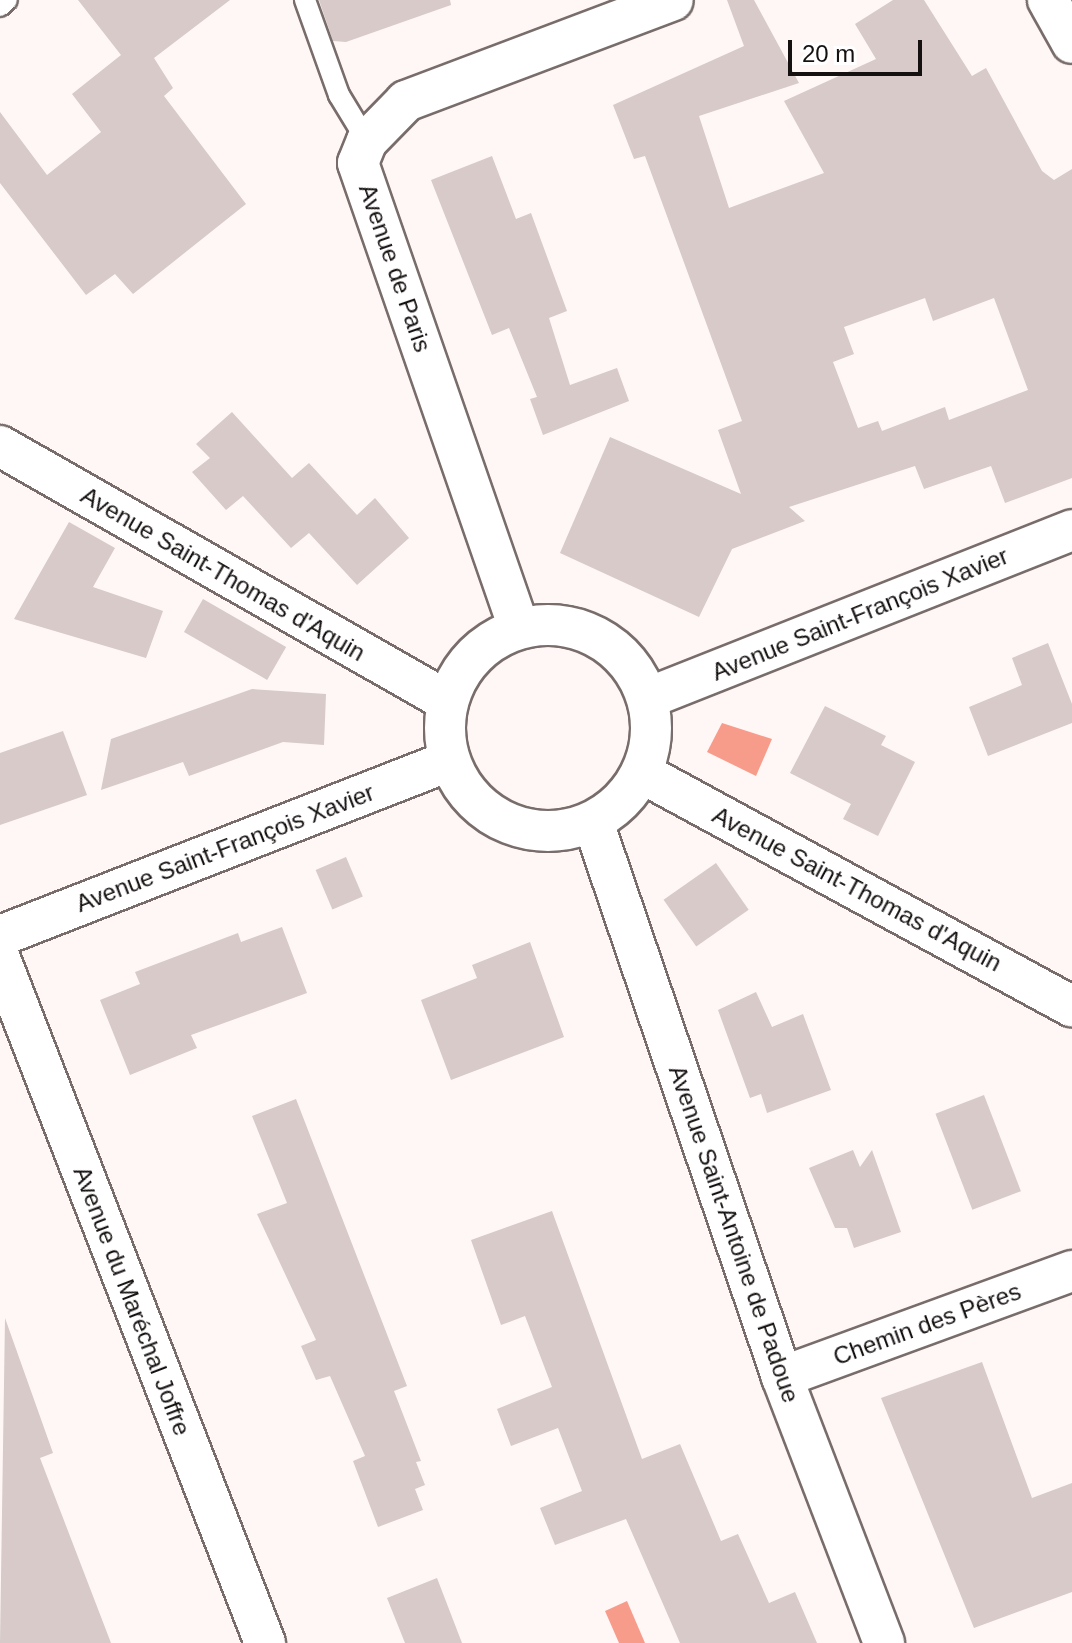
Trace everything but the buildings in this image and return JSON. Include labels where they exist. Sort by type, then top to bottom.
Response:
[{"type":"street","points":[[367,141],[406,101],[673,0]]},
{"type":"street","points":[[1048,0],[1072,43]]},
{"type":"street","name":"Avenue de Paris","points":[[367,141],[358,163],[519,628]]},
{"type":"street","name":"Avenue Saint-Thomas d'Aquin","points":[[0,446],[447,701]]},
{"type":"street","name":"Avenue Saint-François Xavier","points":[[648,698],[1072,530]]},
{"type":"street","points":[[519,628],[583,629],[619,653],[648,698],[652,723],[642,773],[621,801],[593,822],[559,831],[524,829],[492,815],[466,792],[449,761],[447,701],[471,660],[519,628]]},
{"type":"street","name":"Avenue Saint-François Xavier","points":[[0,936],[449,761]]},
{"type":"street","name":"Avenue Saint-Thomas d'Aquin","points":[[642,773],[1072,1006]]},
{"type":"street","name":"Avenue Saint-Antoine de Padoue","points":[[593,822],[782,1377],[884,1643]]},
{"type":"street","name":"Avenue du Maréchal Joffre","points":[[0,959],[265,1643]]},
{"type":"street","name":"Chemin des Pères","points":[[782,1377],[1072,1271]]},
{"type":"lane","points":[[0,6],[7,0]]},
{"type":"lane","points":[[305,0],[339,95],[367,141]]},
{"type":"shaded area","points":[[722,723],[772,739],[756,776],[707,752]]},
{"type":"shaded area","points":[[627,1601],[645,1643],[619,1643],[605,1611]]}]
